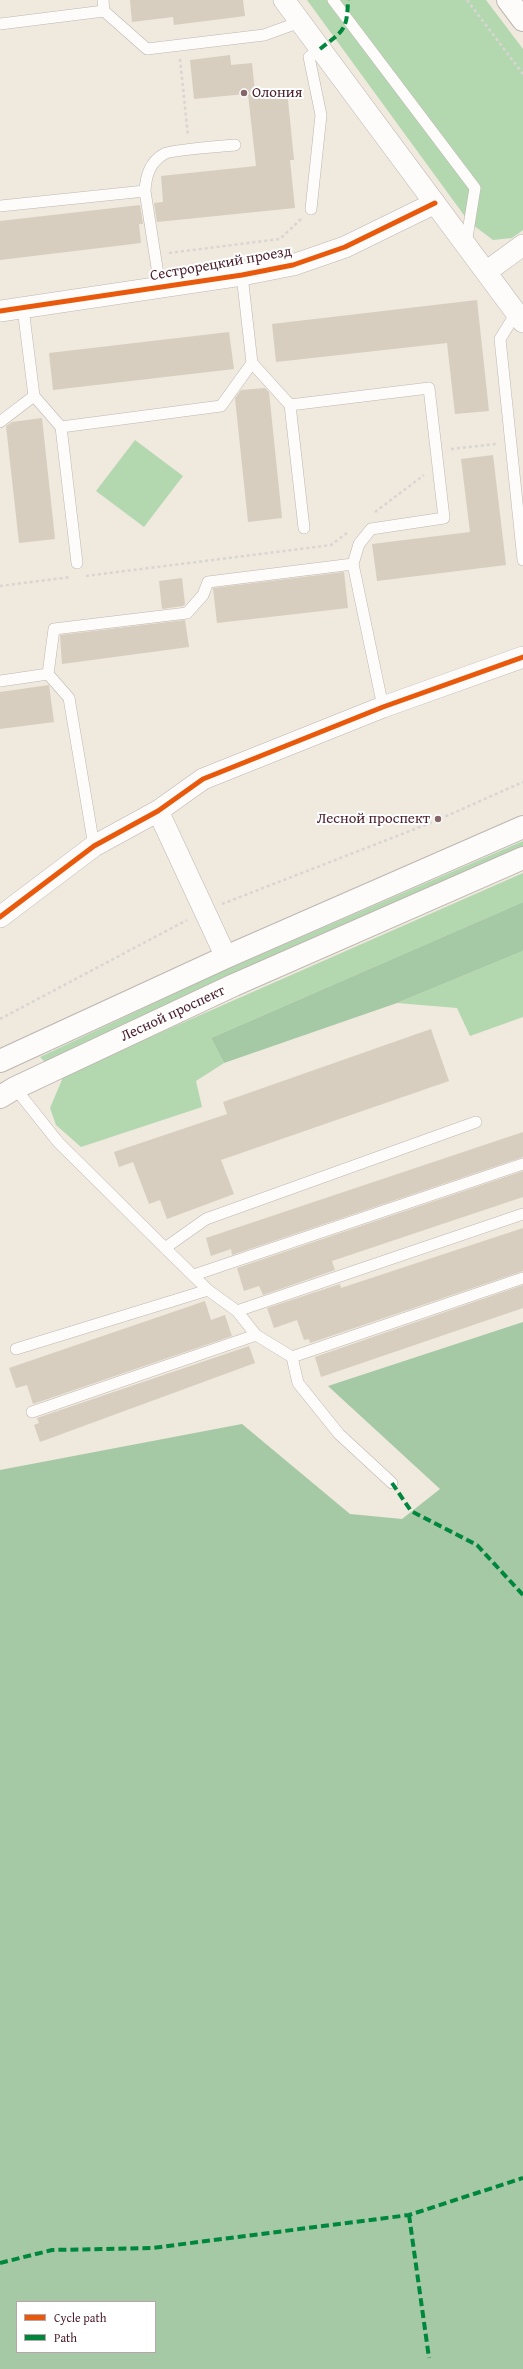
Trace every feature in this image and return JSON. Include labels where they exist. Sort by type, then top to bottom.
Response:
[{"type":"main road","points":[[508,0],[523,20]]},
{"type":"main road","name":"Лесной проспект","points":[[0,1061],[226,958],[523,827]]},
{"type":"main road","name":"Лесной проспект","points":[[8,1093],[234,985],[523,858]]},
{"type":"main road","points":[[0,1061],[8,1093]]},
{"type":"street","points":[[284,0],[520,318]]},
{"type":"street","name":"Сестрорецкий проезд","points":[[0,311],[242,275],[293,265],[345,247],[435,203]]},
{"type":"street","points":[[486,272],[523,245]]},
{"type":"street","points":[[0,917],[94,846],[158,810],[203,779],[383,707],[523,657]]},
{"type":"street","points":[[158,810],[203,911],[226,958]]},
{"type":"lane","points":[[103,0],[104,12],[147,49],[264,35],[300,22]]},
{"type":"lane","points":[[333,0],[475,188],[465,244]]},
{"type":"lane","points":[[0,24],[104,12]]},
{"type":"lane","points":[[311,209],[321,115],[309,57],[320,50]]},
{"type":"lane","points":[[160,287],[145,190],[146,176],[153,163],[165,153],[236,145]]},
{"type":"lane","points":[[0,206],[145,190]]},
{"type":"lane","points":[[242,275],[252,363],[290,405],[304,528]]},
{"type":"lane","points":[[22,308],[34,396],[61,427],[77,562]]},
{"type":"lane","points":[[520,318],[500,339],[523,560]]},
{"type":"lane","points":[[61,427],[221,406],[252,363]]},
{"type":"lane","points":[[290,405],[429,388],[444,518],[371,529],[359,544],[353,564],[383,707]]},
{"type":"lane","points":[[0,422],[34,396]]},
{"type":"lane","points":[[94,846],[69,698],[48,674],[54,629],[187,613],[203,595],[208,582],[353,564]]},
{"type":"lane","points":[[0,681],[48,674]]},
{"type":"lane","points":[[8,1093],[208,1290],[237,1311],[256,1335],[292,1357],[298,1383],[311,1400],[338,1434],[392,1483]]},
{"type":"lane","points":[[165,1248],[206,1219],[476,1122]]},
{"type":"lane","points":[[194,1275],[523,1164]]},
{"type":"lane","points":[[237,1311],[523,1214]]},
{"type":"lane","points":[[292,1357],[523,1278]]},
{"type":"lane","points":[[16,1348],[208,1290]]},
{"type":"lane","points":[[32,1412],[256,1335]]},
{"type":"path","points":[[467,0],[523,74]]},
{"type":"path","points":[[179,46],[189,150]]},
{"type":"path","points":[[155,255],[280,239],[311,209]]},
{"type":"path","points":[[374,513],[429,471],[436,451],[510,442]]},
{"type":"path","points":[[0,586],[331,545],[349,531]]},
{"type":"path","points":[[0,1019],[203,911],[433,822],[523,782]]},
{"type":"green space","points":[[307,0],[486,0],[523,49],[523,230],[512,238],[493,240],[469,222]]},
{"type":"green space","points":[[135,440],[183,476],[144,527],[96,491]]},
{"type":"green space","points":[[523,841],[523,850],[218,980],[46,1063],[40,1057],[214,975]]},
{"type":"green space","points":[[523,873],[523,902],[211,1038],[224,1063],[196,1081],[202,1107],[81,1147],[56,1125],[50,1108],[64,1075]]},
{"type":"green space","points":[[523,902],[523,951],[397,1003],[224,1063],[211,1038]]},
{"type":"green space","points":[[523,951],[523,1017],[470,1036],[457,1008],[397,1003]]},
{"type":"green space","points":[[523,1322],[523,2369],[0,2369],[0,1470],[242,1424],[350,1514],[402,1519],[440,1489],[328,1386]]},
{"type":"building","points":[[130,0],[243,0],[245,16],[174,25],[173,17],[132,22]]},
{"type":"building","points":[[230,55],[231,65],[252,63],[255,93],[194,99],[190,60]]},
{"type":"building","points":[[287,90],[294,160],[290,160],[295,208],[157,222],[154,203],[163,202],[161,176],[256,166],[248,94]]},
{"type":"building","points":[[140,205],[143,224],[139,224],[141,243],[0,260],[0,221]]},
{"type":"building","points":[[477,300],[489,411],[455,414],[447,343],[276,362],[272,324]]},
{"type":"building","points":[[229,332],[234,369],[53,390],[49,353]]},
{"type":"building","points":[[265,388],[269,392],[282,518],[248,522],[235,398],[241,390]]},
{"type":"building","points":[[42,418],[55,539],[19,543],[6,426],[12,422]]},
{"type":"building","points":[[493,455],[506,565],[377,581],[372,544],[470,532],[461,459]]},
{"type":"building","points":[[344,572],[348,608],[217,623],[213,588]]},
{"type":"building","points":[[182,578],[185,604],[183,606],[162,609],[159,581]]},
{"type":"building","points":[[185,620],[189,647],[62,664],[60,635]]},
{"type":"building","points":[[49,685],[54,722],[0,729],[0,692]]},
{"type":"building","points":[[431,1029],[449,1081],[221,1160],[234,1194],[167,1219],[160,1200],[149,1204],[133,1162],[119,1167],[114,1152],[227,1114],[223,1102]]},
{"type":"building","points":[[523,1132],[523,1157],[232,1255],[231,1249],[211,1256],[206,1238]]},
{"type":"building","points":[[523,1171],[523,1197],[332,1261],[335,1270],[263,1295],[259,1286],[244,1291],[237,1268]]},
{"type":"building","points":[[523,1228],[523,1271],[310,1343],[309,1339],[304,1340],[297,1320],[274,1328],[267,1308],[340,1284],[341,1288]]},
{"type":"building","points":[[523,1285],[523,1308],[321,1377],[315,1357]]},
{"type":"building","points":[[205,1301],[211,1320],[225,1315],[232,1336],[33,1404],[27,1385],[16,1388],[9,1368]]},
{"type":"building","points":[[249,1346],[255,1363],[40,1442],[34,1425],[39,1423],[37,1418]]},
{"type":"marked path","points":[[320,49],[343,29],[347,18],[348,0]]},
{"type":"marked path","points":[[392,1483],[411,1511],[477,1545],[523,1595]]},
{"type":"marked path","points":[[0,2263],[52,2250],[152,2248],[409,2215],[523,2178]]},
{"type":"marked path","points":[[409,2215],[429,2358]]},
{"type":"cycle path","points":[[0,311],[242,275],[293,265],[345,247],[435,203]]},
{"type":"cycle path","points":[[0,917],[94,846],[158,811],[203,779],[383,707],[523,657]]},
{"type":"place","name":"Олония","points":[[244,93]]},
{"type":"place","name":"Лесной проспект","points":[[438,819]]}]
